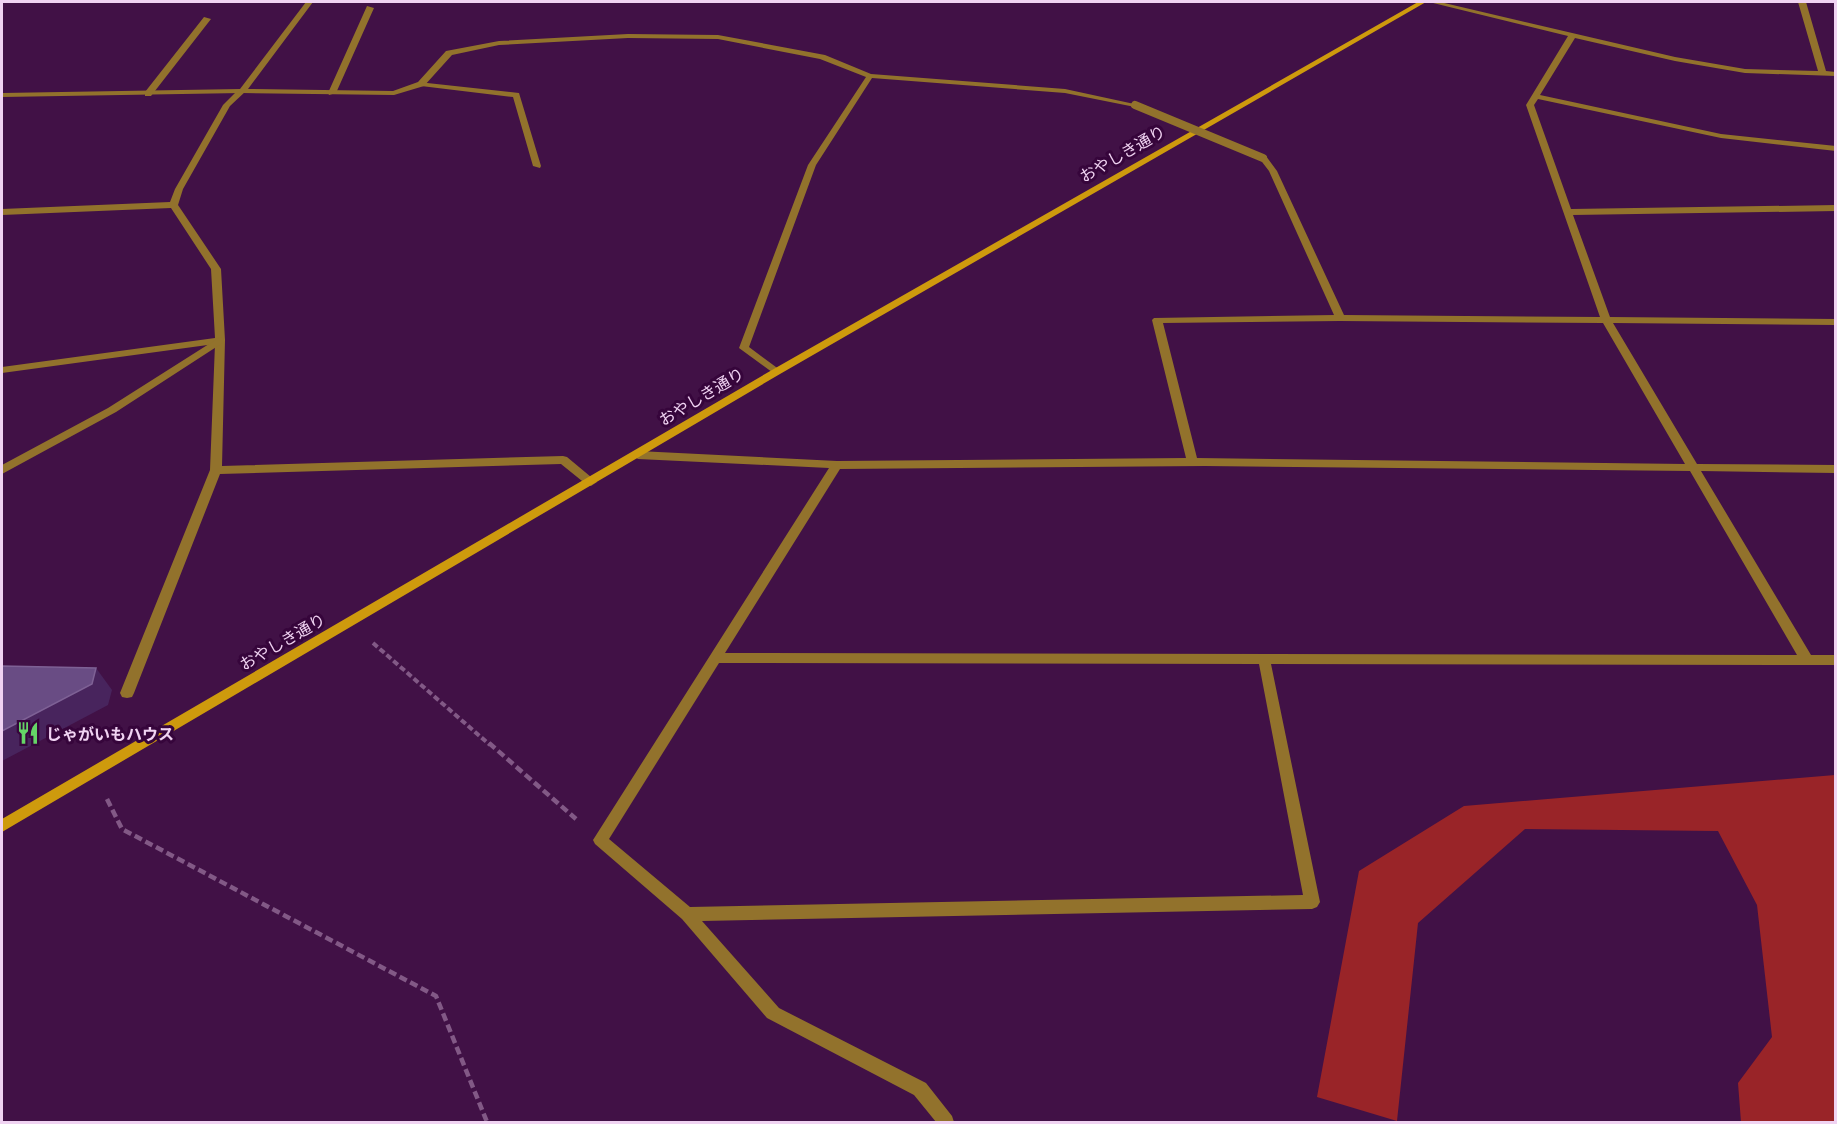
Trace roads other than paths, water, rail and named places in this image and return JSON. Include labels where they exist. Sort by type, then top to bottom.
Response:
[{"type":"street","points":[[174,205],[179,189],[227,105],[242,92],[309,2]]},
{"type":"street","name":"おやしき通り","points":[[2,826],[776,372],[1422,2]]},
{"type":"street","points":[[1432,2],[1675,59],[1746,71],[1836,74]]},
{"type":"street","points":[[1802,2],[1823,74]]},
{"type":"street","points":[[333,93],[370,8]]},
{"type":"street","points":[[148,94],[207,19]]},
{"type":"street","points":[[421,84],[449,53],[499,43],[628,36],[718,37],[822,57],[870,76],[1065,91],[1135,105],[1263,158],[1273,171],[1340,318]]},
{"type":"street","points":[[1572,36],[1530,105],[1606,320],[1807,660]]},
{"type":"street","points":[[776,372],[744,348],[813,165],[870,76]]},
{"type":"street","points":[[2,95],[394,93],[421,84],[516,95],[537,165]]},
{"type":"street","points":[[1535,96],[1721,136],[1836,149]]},
{"type":"street","points":[[2,212],[174,205]]},
{"type":"street","points":[[127,693],[216,470],[220,340],[216,269],[174,205]]},
{"type":"street","points":[[1568,212],[1836,208]]},
{"type":"street","points":[[1192,462],[1157,320],[1340,318],[1836,322]]},
{"type":"street","points":[[2,370],[220,340]]},
{"type":"street","points":[[2,470],[112,410],[220,340]]},
{"type":"street","points":[[638,455],[837,465],[1192,462],[1836,469]]},
{"type":"street","points":[[216,470],[563,460],[591,482]]},
{"type":"street","points":[[837,465],[600,840],[687,914],[773,1014],[920,1089],[946,1122]]},
{"type":"street","points":[[716,658],[1836,660]]},
{"type":"street","points":[[687,914],[1312,902],[1264,659]]},
{"type":"place","name":"じゃがいもハウス","points":[[28,733]]}]
